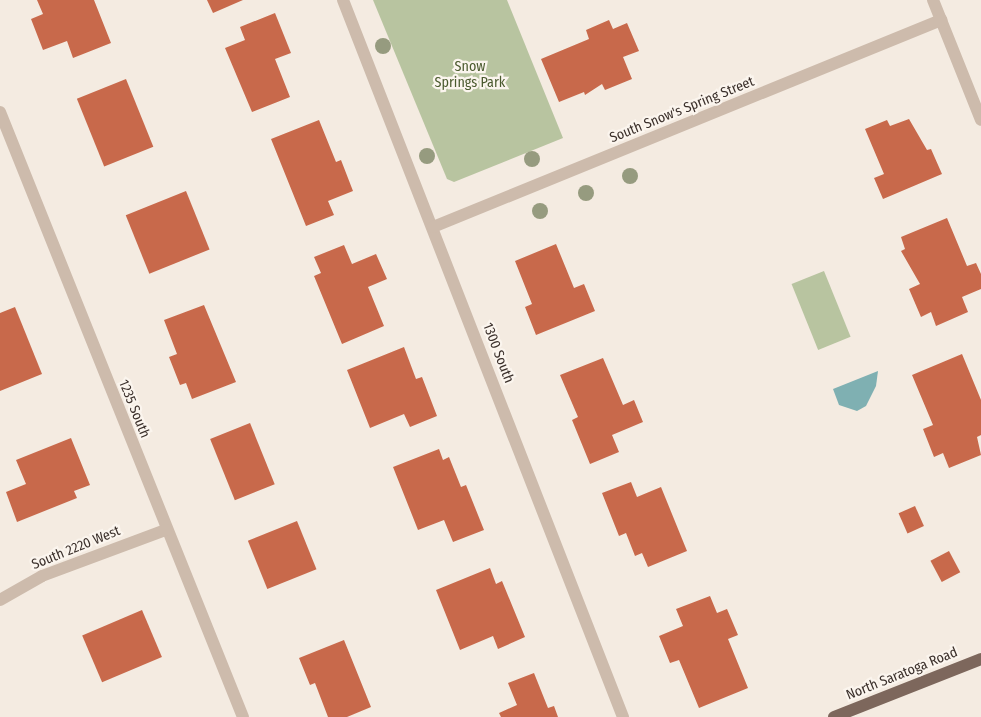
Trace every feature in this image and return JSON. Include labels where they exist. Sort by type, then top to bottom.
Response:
[{"type":"main road","name":"North Saratoga Road","points":[[834,717],[981,659]]},
{"type":"street","name":"1300 South","points":[[343,0],[623,717]]},
{"type":"street","points":[[933,0],[981,120]]},
{"type":"street","name":"South Snow's Spring Street","points":[[433,227],[941,20]]},
{"type":"street","name":"1235 South","points":[[0,112],[242,717]]},
{"type":"street","name":"South 2220 West","points":[[0,600],[42,576],[166,530]]},
{"type":"green space","name":"Snow Springs Park","points":[[373,0],[507,0],[563,138],[454,182],[447,179]]},
{"type":"green space","points":[[824,271],[851,337],[818,350],[792,284]]},
{"type":"water","points":[[878,371],[876,386],[866,406],[857,411],[839,405],[833,389]]},
{"type":"building","points":[[37,0],[94,0],[111,43],[73,58],[67,41],[43,50],[31,19],[43,14]]},
{"type":"building","points":[[207,0],[243,0],[213,13]]},
{"type":"building","points":[[275,13],[291,53],[275,59],[290,97],[252,112],[225,48],[245,40],[240,27]]},
{"type":"building","points":[[609,20],[613,29],[627,23],[639,51],[623,57],[632,79],[605,90],[602,84],[585,95],[584,92],[559,102],[541,59],[589,39],[586,30]]},
{"type":"building","points":[[126,79],[153,147],[104,167],[77,99]]},
{"type":"building","points":[[909,119],[927,150],[931,149],[942,174],[883,199],[874,178],[884,174],[865,129],[887,120],[890,126]]},
{"type":"building","points":[[319,120],[336,162],[341,160],[353,191],[328,201],[334,215],[306,226],[271,139]]},
{"type":"building","points":[[186,191],[210,249],[149,274],[126,215]]},
{"type":"building","points":[[947,218],[967,266],[976,263],[981,274],[981,289],[962,297],[968,312],[936,326],[931,312],[921,317],[909,289],[920,284],[901,251],[905,249],[901,237]]},
{"type":"building","points":[[556,244],[574,288],[584,284],[595,311],[536,335],[525,307],[532,304],[515,261]]},
{"type":"building","points":[[344,245],[352,264],[376,254],[387,279],[368,287],[384,326],[342,344],[314,276],[321,273],[314,257]]},
{"type":"building","points":[[204,305],[236,382],[192,399],[186,383],[180,385],[169,357],[177,354],[164,320]]},
{"type":"building","points":[[15,307],[42,374],[0,391],[0,313]]},
{"type":"building","points":[[404,347],[416,379],[422,377],[437,416],[410,427],[404,414],[370,428],[347,370]]},
{"type":"building","points":[[962,354],[981,400],[981,435],[977,437],[981,455],[949,468],[943,453],[934,457],[923,429],[933,425],[912,375]]},
{"type":"building","points":[[603,358],[623,405],[634,400],[643,422],[612,435],[619,452],[590,464],[572,420],[578,417],[560,375]]},
{"type":"building","points":[[250,423],[275,484],[235,500],[210,439]]},
{"type":"building","points":[[71,438],[90,485],[74,491],[77,498],[17,522],[6,492],[26,484],[16,460]]},
{"type":"building","points":[[439,449],[443,460],[449,457],[461,487],[466,485],[484,530],[453,542],[444,520],[418,530],[393,467]]},
{"type":"building","points":[[631,482],[637,497],[661,487],[687,551],[648,567],[642,553],[635,556],[626,533],[619,536],[602,493]]},
{"type":"building","points":[[915,506],[924,526],[908,533],[899,513]]},
{"type":"building","points":[[297,521],[316,569],[267,589],[248,541]]},
{"type":"building","points":[[949,551],[960,572],[942,582],[930,561]]},
{"type":"building","points":[[490,568],[496,584],[502,581],[525,637],[498,649],[493,636],[460,650],[436,590]]},
{"type":"building","points":[[710,596],[717,613],[727,609],[738,635],[728,639],[748,688],[699,708],[679,660],[670,663],[659,636],[683,626],[676,609]]},
{"type":"building","points":[[142,610],[162,657],[102,682],[82,635]]},
{"type":"building","points":[[344,640],[371,707],[347,717],[328,717],[315,683],[310,685],[299,658]]},
{"type":"building","points":[[534,673],[548,708],[554,706],[558,717],[501,717],[499,713],[517,705],[508,683]]}]
